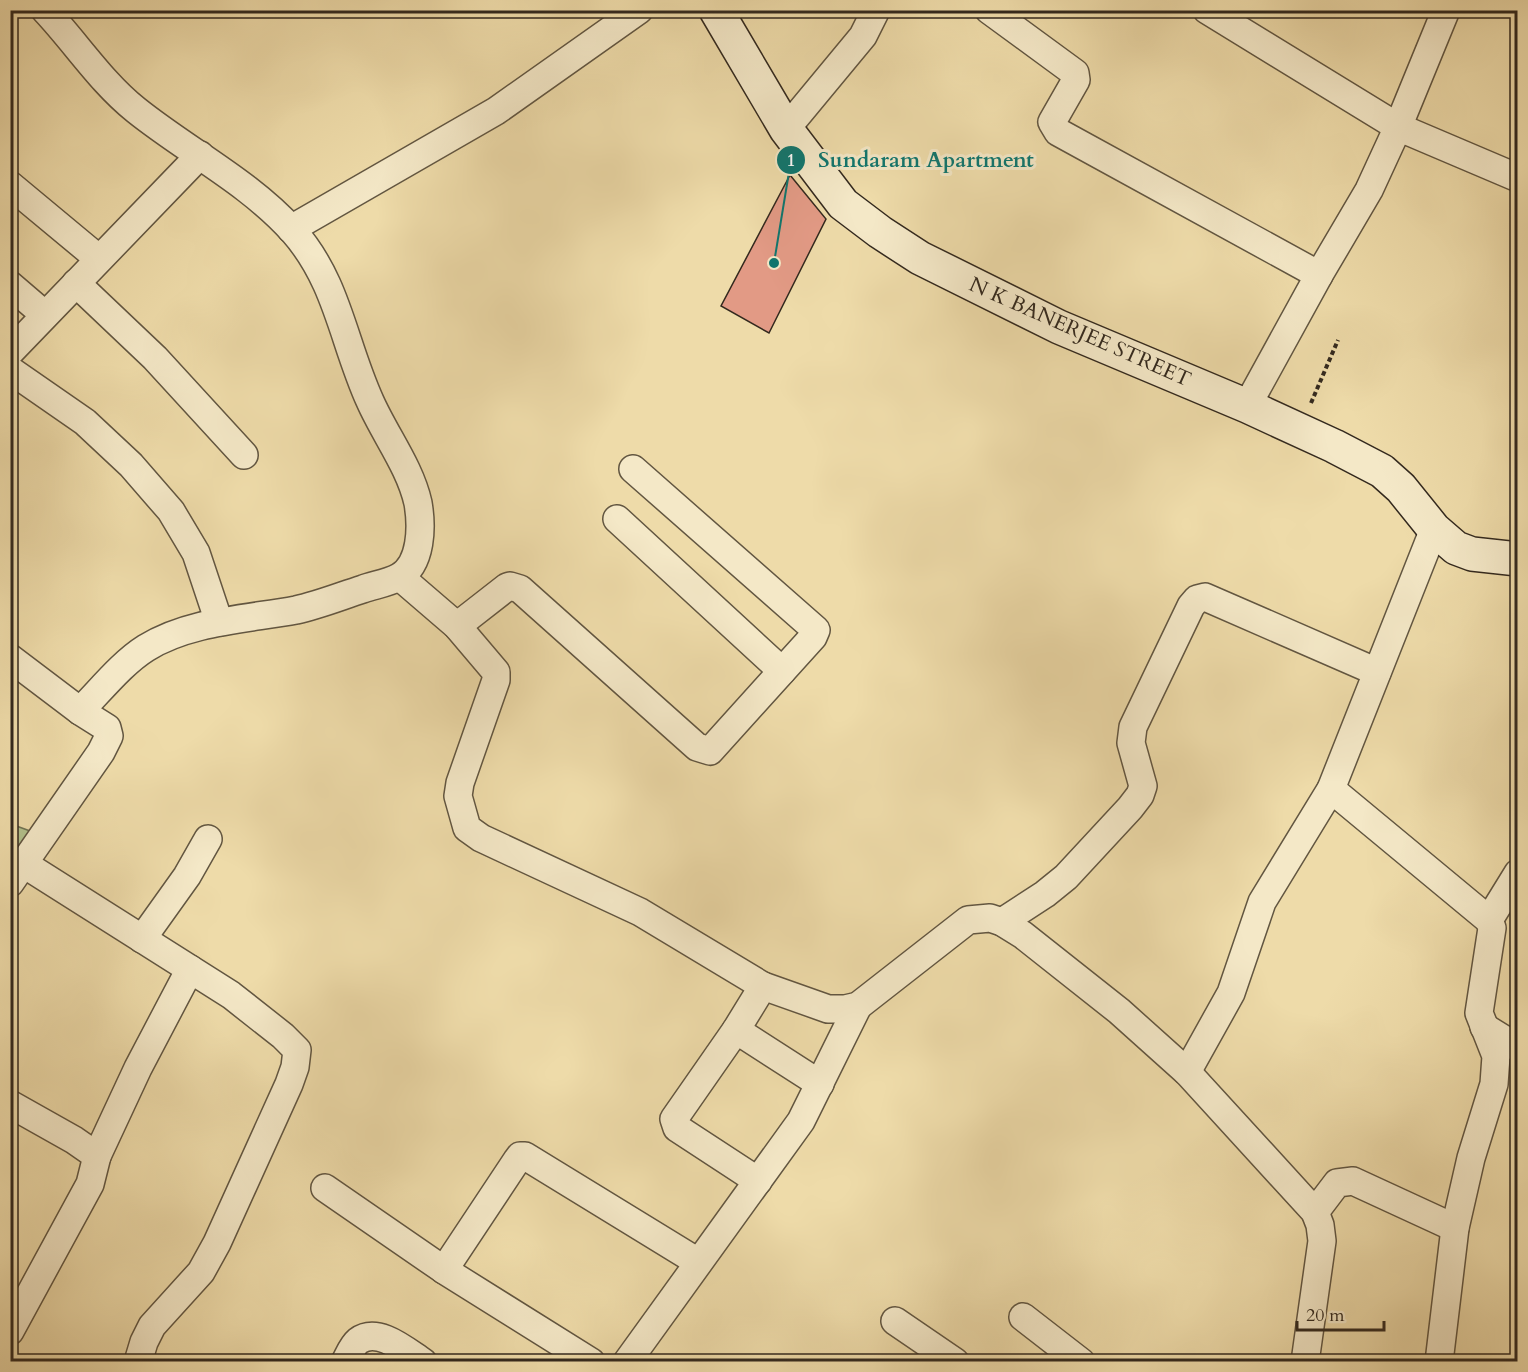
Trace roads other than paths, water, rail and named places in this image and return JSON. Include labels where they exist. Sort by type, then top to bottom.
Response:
[{"type":"street","points":[[45,10],[105,81],[133,108],[270,208],[291,229],[310,254],[332,292],[370,400],[404,466],[417,502],[420,519],[419,545],[414,559],[400,577],[299,609],[219,622],[146,648],[80,711]]},
{"type":"street","points":[[291,229],[496,111],[639,10]]},
{"type":"street","name":"N K BANERJEE STREET","points":[[716,10],[786,129],[843,204],[880,232],[920,258],[1059,327],[1247,406],[1382,471],[1401,488],[1434,529],[1456,548],[1464,552],[1518,559]]},
{"type":"street","points":[[786,129],[863,36],[876,10]]},
{"type":"street","points":[[989,10],[1075,73],[1076,80],[1052,122],[1058,132],[1319,275]]},
{"type":"street","points":[[1207,10],[1398,127],[1518,178]]},
{"type":"street","points":[[1247,406],[1368,190],[1398,127],[1446,10]]},
{"type":"street","points":[[10,352],[200,155]]},
{"type":"street","points":[[10,185],[99,259]]},
{"type":"street","points":[[76,283],[155,358],[244,455]]},
{"type":"street","points":[[10,285],[45,315]]},
{"type":"street","points":[[10,370],[85,422],[131,465],[171,511],[196,554],[219,622]]},
{"type":"street","points":[[457,626],[507,587],[520,589],[697,747],[710,751],[813,637],[816,630],[633,469]]},
{"type":"street","points":[[617,519],[782,671]]},
{"type":"street","points":[[1187,1072],[1231,993],[1262,902],[1331,789],[1434,529]]},
{"type":"street","points":[[400,577],[457,626],[496,672],[496,680],[460,783],[458,796],[467,828],[496,847],[640,912],[763,986],[828,1010],[858,1006],[968,920],[990,918],[1023,934],[1119,1011],[1187,1072],[1315,1212],[1320,1225],[1322,1241],[1305,1362]]},
{"type":"street","points":[[1002,922],[1045,894],[1066,877],[1140,795],[1143,786],[1131,743],[1133,727],[1191,606],[1197,599],[1205,597],[1377,672]]},
{"type":"street","points":[[10,658],[80,711],[107,728],[109,736],[101,752],[17,874],[141,939],[190,969],[231,995],[297,1050],[295,1067],[289,1084],[217,1243],[201,1272],[152,1326],[138,1362]]},
{"type":"street","points":[[1331,789],[1489,920],[1492,932],[1479,1009],[1496,1056],[1494,1084],[1471,1158],[1455,1228],[1439,1362]]},
{"type":"street","points":[[141,939],[187,876],[208,839]]},
{"type":"street","points":[[1489,920],[1518,873]]},
{"type":"street","points":[[10,1331],[90,1184],[97,1156],[138,1068],[190,969]]},
{"type":"street","points":[[758,1181],[677,1128],[674,1123],[677,1114],[736,1030],[763,986]]},
{"type":"street","points":[[627,1362],[801,1121],[858,1006]]},
{"type":"street","points":[[1484,1028],[1518,1048]]},
{"type":"street","points":[[736,1030],[820,1084]]},
{"type":"street","points":[[10,1104],[74,1140],[97,1156]]},
{"type":"street","points":[[444,1270],[520,1156],[525,1156],[698,1262]]},
{"type":"street","points":[[1315,1212],[1337,1183],[1353,1181],[1455,1228]]},
{"type":"street","points":[[325,1188],[444,1270],[591,1362]]},
{"type":"street","points":[[1023,1317],[1082,1362]]},
{"type":"street","points":[[895,1321],[955,1362]]},
{"type":"street","points":[[345,1362],[359,1341],[372,1336],[388,1340],[423,1362]]},
{"type":"place","name":"Sundaram Apartment","points":[[774,263]]}]
